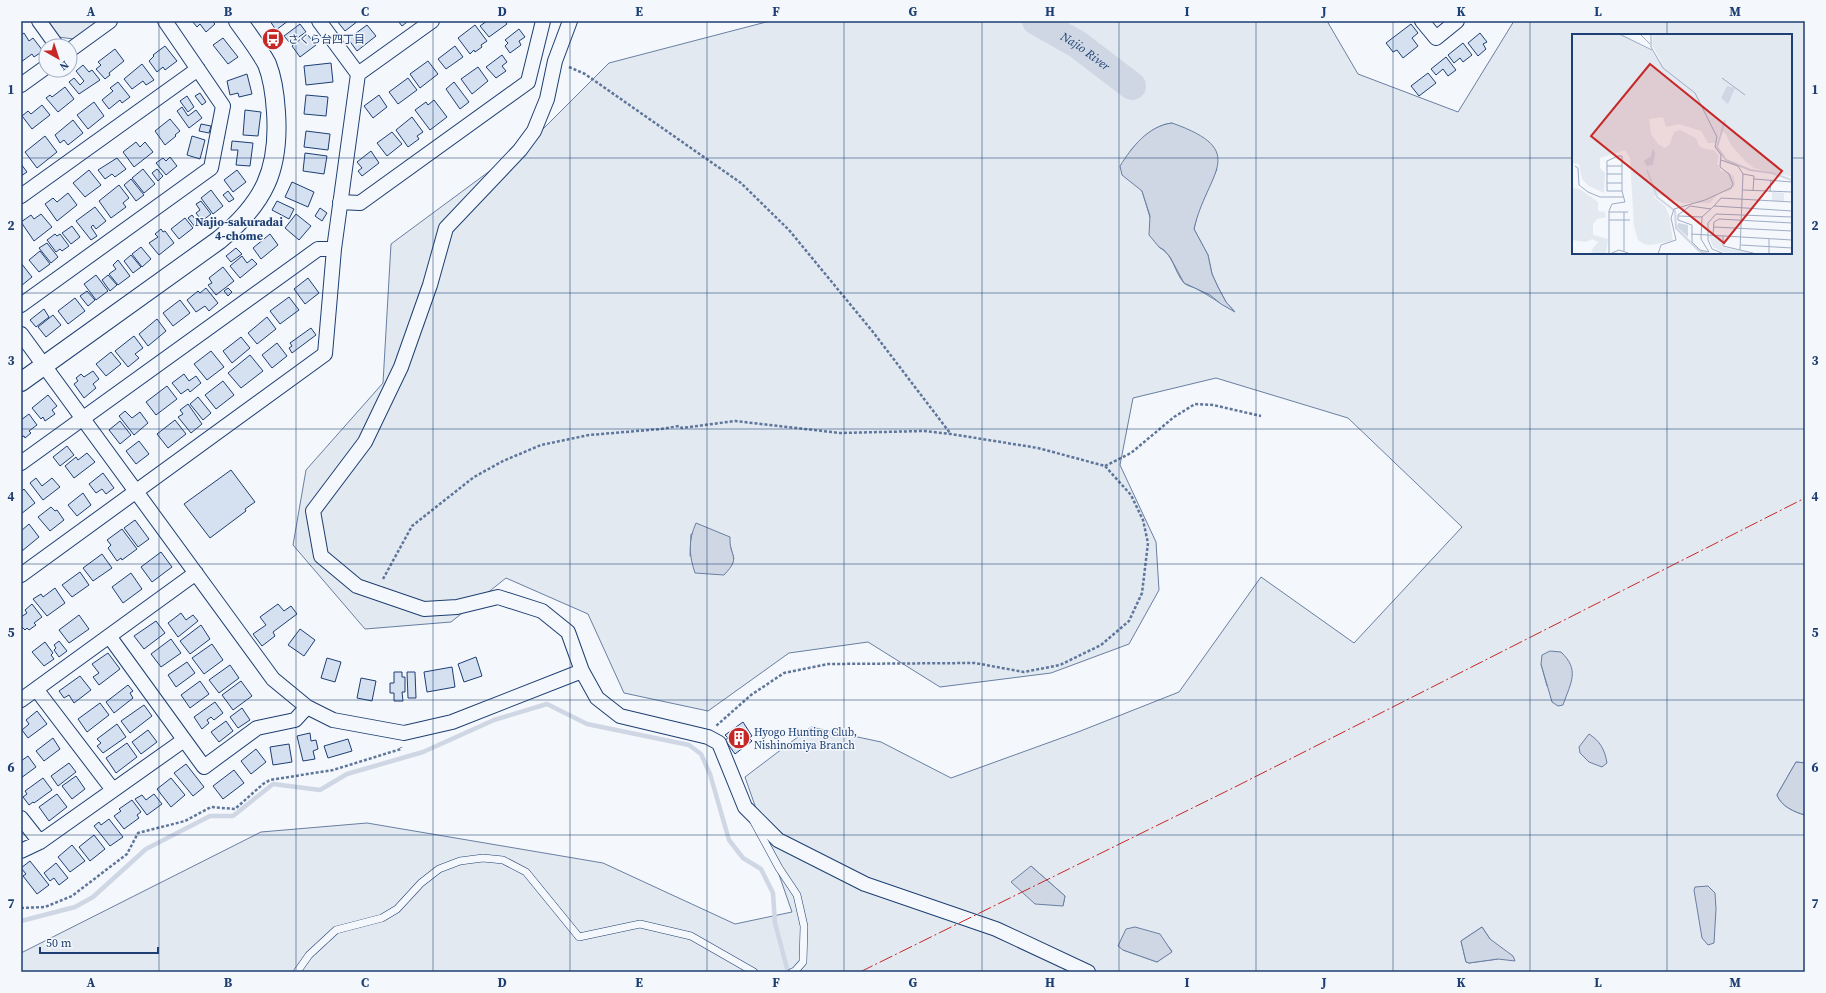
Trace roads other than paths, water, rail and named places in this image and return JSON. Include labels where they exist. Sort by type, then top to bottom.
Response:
[{"type":"street","points":[[39,21],[51,38]]},
{"type":"street","points":[[78,44],[110,21]]},
{"type":"street","points":[[21,305],[211,168],[223,106],[165,21]]},
{"type":"street","points":[[21,382],[234,228],[250,209],[266,185],[273,164],[277,139],[272,78],[262,56],[238,21]]},
{"type":"street","points":[[21,575],[325,354],[334,249],[358,74],[319,21]]},
{"type":"street","points":[[358,74],[432,21]]},
{"type":"street","points":[[340,202],[360,203],[528,82],[543,21]]},
{"type":"street","points":[[570,21],[555,60],[547,98],[534,131],[520,150],[446,228],[430,285],[401,367],[365,442],[313,511],[321,556],[357,586],[424,610],[457,607],[498,597],[542,611],[568,632],[582,671],[597,698],[620,716],[708,737],[719,743],[745,807],[778,840],[865,884],[996,929],[1088,972]]},
{"type":"street","points":[[1422,21],[1436,38],[1457,21]]},
{"type":"street","points":[[21,196],[198,69]]},
{"type":"street","points":[[21,85],[38,73]]},
{"type":"street","points":[[21,463],[318,249],[334,249]]},
{"type":"street","points":[[21,334],[273,679],[307,707],[333,720],[404,733],[452,722],[582,671]]},
{"type":"street","points":[[21,700],[196,573]]},
{"type":"street","points":[[109,636],[204,767],[257,728],[294,720],[307,707]]},
{"type":"street","points":[[36,689],[113,790]]},
{"type":"street","points":[[21,850],[40,842],[184,740]]},
{"type":"street","points":[[21,818],[40,842]]},
{"type":"lane","points":[[745,807],[779,868],[797,895],[804,926],[803,962],[796,971],[792,972]]},
{"type":"lane","points":[[297,972],[309,955],[336,930],[382,918],[397,908],[421,883],[439,869],[460,861],[483,858],[503,860],[526,872],[579,937],[640,924],[691,936],[754,972]]},
{"type":"waterway","name":"Najio River","points":[[1036,21],[1077,44],[1132,86]]},
{"type":"waterway","points":[[21,921],[75,907],[93,897],[146,849],[210,816],[233,816],[273,784],[320,790],[347,774],[423,752],[494,720],[547,704],[587,724],[689,745],[701,754],[710,774],[729,840],[743,858],[761,869],[773,893],[775,923],[788,972]]},
{"type":"place","name":"さくら台四丁目","points":[[273,39]]},
{"type":"place","name":"Hyogo Hunting Club, Nishinomiya Branch","points":[[739,738]]},
{"type":"district","name":"Najio-sakuradai 4-chome","points":[[239,229]]}]
